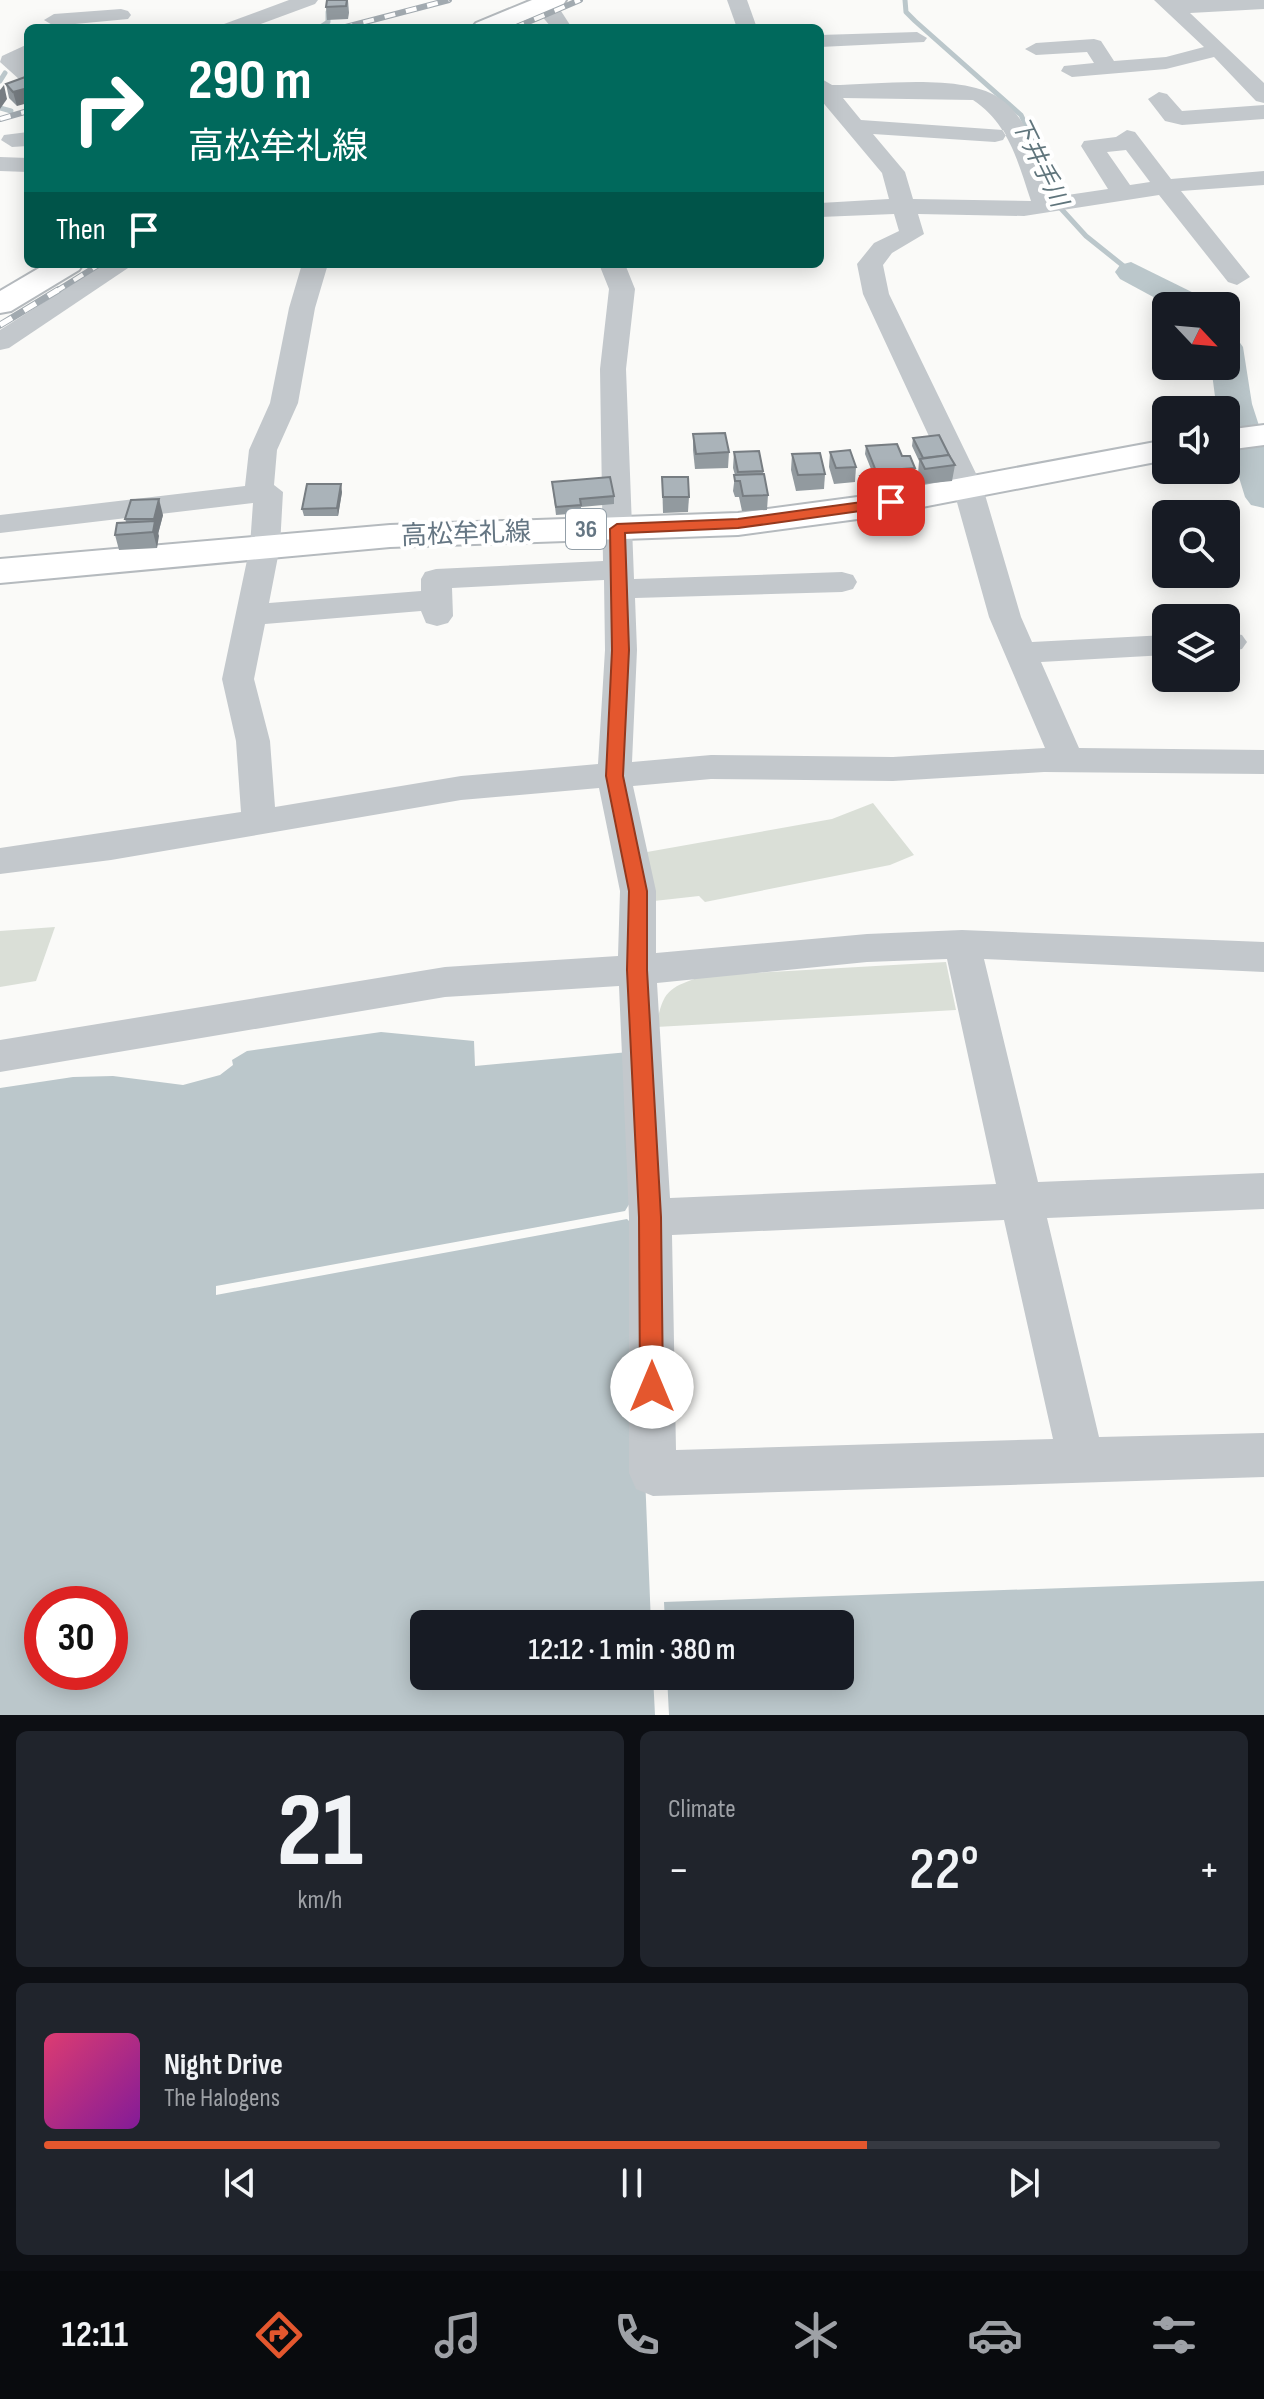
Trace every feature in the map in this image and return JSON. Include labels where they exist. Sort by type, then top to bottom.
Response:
[{"type":"main road","points":[[495,24],[548,3]]},
{"type":"main road","points":[[0,304],[61,268]]},
{"type":"main road","name":"高松牟礼線","points":[[0,571],[390,536],[738,524],[865,507],[1036,472],[1152,452]]},
{"type":"street","points":[[242,24],[308,0]]},
{"type":"street","points":[[737,0],[746,24]]},
{"type":"street","points":[[548,3],[560,24]]},
{"type":"street","points":[[1168,4],[1261,6]]},
{"type":"street","points":[[1168,4],[1264,96]]},
{"type":"street","points":[[53,16],[122,16]]},
{"type":"street","points":[[824,41],[917,38]]},
{"type":"street","points":[[1036,49],[1094,45],[1108,69]]},
{"type":"street","points":[[1072,71],[1166,63],[1218,50]]},
{"type":"street","points":[[824,89],[963,91],[981,94],[1012,121],[1057,205]]},
{"type":"street","points":[[824,90],[893,172],[912,234],[883,248],[870,264],[876,294],[968,488],[1005,617],[1067,760]]},
{"type":"street","points":[[1159,99],[1173,116],[1182,118],[1264,112]]},
{"type":"street","points":[[857,126],[995,135]]},
{"type":"street","points":[[1123,193],[1092,146],[1130,140],[1166,185],[1195,231],[1237,277]]},
{"type":"street","points":[[0,164],[24,165]]},
{"type":"street","points":[[824,210],[1057,205],[1166,185],[1264,178]]},
{"type":"street","points":[[0,342],[115,268]]},
{"type":"street","points":[[259,493],[263,450],[284,403],[302,308],[314,268]]},
{"type":"street","points":[[614,268],[622,289],[613,369],[621,650],[614,776],[638,891],[637,970],[650,1217],[653,1473],[1264,1455]]},
{"type":"street","points":[[0,524],[268,492],[265,546],[238,679],[253,741],[259,821]]},
{"type":"street","points":[[251,615],[437,608],[436,579],[619,580],[798,598],[842,582]]},
{"type":"street","points":[[1020,653],[1152,646]]},
{"type":"street","points":[[0,861],[111,847],[461,788],[711,767],[893,769],[1067,760],[1264,762]]},
{"type":"street","points":[[962,944],[1081,1460]]},
{"type":"street","points":[[0,1056],[445,982],[637,970],[867,948],[962,944],[1264,957]]},
{"type":"street","points":[[650,1217],[1264,1191]]},
{"type":"shaded area","points":[[873,803],[914,855],[890,865],[705,902],[699,896],[645,902],[647,852],[832,819]]},
{"type":"shaded area","points":[[55,927],[36,981],[0,987],[0,931]]},
{"type":"shaded area","points":[[946,962],[956,1010],[656,1027],[661,1005],[669,992],[703,976]]},
{"type":"shaded area","points":[[381,1032],[474,1041],[475,1066],[629,1052],[634,1196],[625,1211],[216,1286],[216,1295],[627,1219],[635,1227],[650,1610],[410,1610],[410,1690],[654,1690],[655,1715],[0,1715],[0,1088],[73,1077],[113,1076],[183,1085],[220,1075],[233,1065],[232,1060],[247,1051]]},
{"type":"shaded area","points":[[1264,1581],[1264,1715],[669,1715],[668,1690],[854,1690],[854,1610],[664,1610],[664,1602]]},
{"type":"building","points":[[327,0],[347,0],[346,6],[326,7]]},
{"type":"building","points":[[24,77],[24,89],[13,92],[6,84]]},
{"type":"building","points":[[725,433],[729,452],[696,454],[693,434]]},
{"type":"building","points":[[939,435],[949,455],[923,458],[913,438]]},
{"type":"building","points":[[897,444],[902,456],[910,456],[915,468],[876,471],[866,446]]},
{"type":"building","points":[[850,450],[856,467],[836,468],[830,452]]},
{"type":"building","points":[[759,451],[763,471],[738,472],[734,452]]},
{"type":"building","points":[[820,453],[825,474],[798,475],[792,454]]},
{"type":"building","points":[[949,455],[955,465],[925,469],[920,459]]},
{"type":"building","points":[[764,474],[768,495],[743,496],[740,481],[735,481],[734,475]]},
{"type":"building","points":[[875,474],[881,487],[865,489],[860,476]]},
{"type":"building","points":[[610,477],[614,496],[580,499],[581,505],[556,507],[552,482]]},
{"type":"building","points":[[662,477],[688,477],[689,497],[663,497]]},
{"type":"building","points":[[307,484],[341,484],[337,508],[302,509]]},
{"type":"building","points":[[159,499],[154,519],[125,519],[131,500]]},
{"type":"building","points":[[155,521],[153,532],[115,535],[117,523]]},
{"type":"waterway","name":"下井手川","points":[[905,0],[906,12],[915,21],[1021,115],[1049,174],[1055,202],[1086,236],[1131,272]]},
{"type":"waterway","points":[[325,24],[328,22],[328,12]]},
{"type":"waterway","points":[[0,81],[5,73]]},
{"type":"waterway","points":[[0,108],[11,111]]},
{"type":"waterway","name":"下井手川","points":[[1131,272],[1168,292]]},
{"type":"waterway","name":"下井手川","points":[[1231,380],[1234,404],[1264,497]]},
{"type":"railway","points":[[357,24],[449,0]]},
{"type":"railway","points":[[523,24],[580,0]]},
{"type":"railway","points":[[0,119],[24,112]]},
{"type":"railway","points":[[55,292],[94,268]]},
{"type":"railway","points":[[0,325],[58,290]]},
{"type":"route","points":[[652,1387],[650,1217],[637,970],[638,891],[627,851],[614,776],[621,650],[617,529],[738,524],[891,502]]}]
